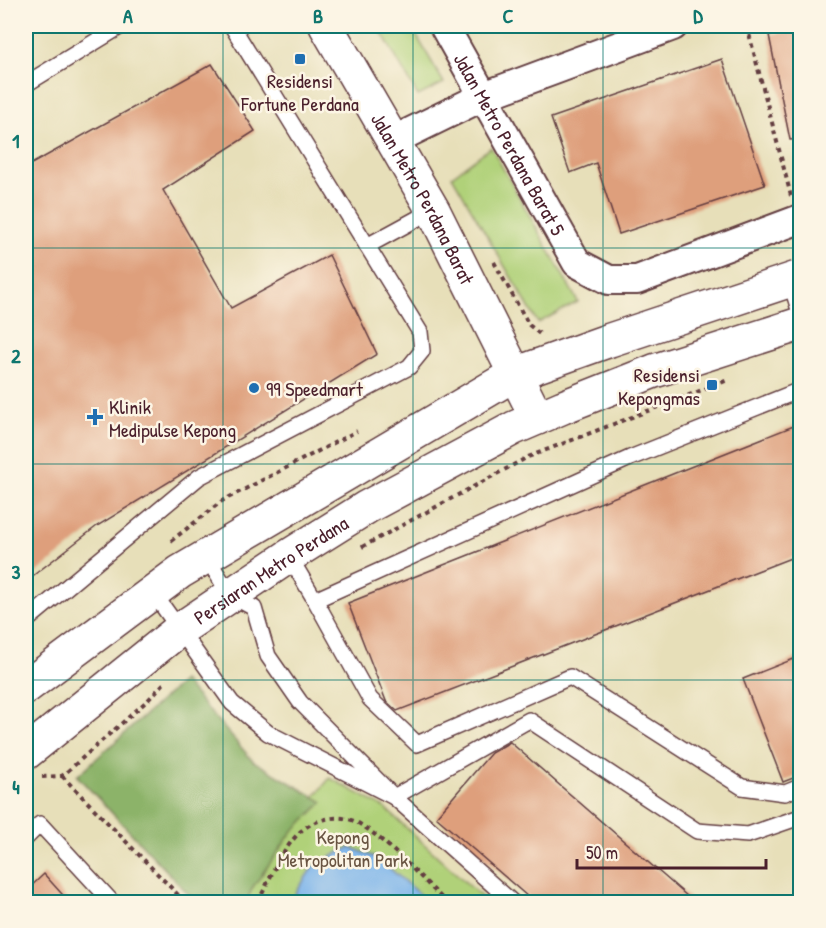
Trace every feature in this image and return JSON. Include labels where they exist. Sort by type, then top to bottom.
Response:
[{"type":"street","name":"Jalan Metro Perdana Barat","points":[[326,26],[433,210],[537,418]]},
{"type":"street","name":"Jalan Metro Perdana Barat 5","points":[[444,26],[577,263],[609,280],[637,280],[799,220]]},
{"type":"street","points":[[394,140],[484,96],[673,26]]},
{"type":"street","points":[[26,687],[153,591],[206,556],[515,374],[795,278]]},
{"type":"street","points":[[537,418],[654,371],[801,324]]},
{"type":"street","name":"Persiaran Metro Perdana","points":[[26,753],[179,630],[289,556],[367,507],[537,418]]},
{"type":"lane","points":[[26,84],[121,26]]},
{"type":"lane","points":[[26,621],[199,477],[409,367],[422,351],[420,333],[232,26]]},
{"type":"lane","points":[[367,246],[433,210]]},
{"type":"lane","points":[[795,278],[801,313]]},
{"type":"lane","points":[[315,600],[630,458],[801,390]]},
{"type":"lane","points":[[206,556],[230,595],[254,608],[268,656],[300,702],[394,797],[512,903]]},
{"type":"lane","points":[[289,556],[370,699],[417,744],[570,677],[742,787],[785,793],[801,787]]},
{"type":"lane","points":[[153,591],[232,704],[268,733],[394,797]]},
{"type":"lane","points":[[394,797],[529,720],[697,831],[748,835],[801,817]]},
{"type":"lane","points":[[26,838],[40,824],[112,903]]},
{"type":"path","points":[[747,26],[799,220]]},
{"type":"path","points":[[166,546],[222,501],[367,426]]},
{"type":"path","points":[[62,776],[185,903]]},
{"type":"path","points":[[258,903],[284,853],[302,830],[327,818],[349,819],[377,836],[446,903]]},
{"type":"path","points":[[171,903],[178,896]]},
{"type":"green space","points":[[378,26],[411,26],[444,83],[418,96]]},
{"type":"green space","points":[[491,147],[578,302],[538,323],[452,176]]},
{"type":"green space","points":[[183,681],[253,761],[323,802],[292,832],[253,887],[246,902],[196,902],[77,776]]},
{"type":"green space","name":"Kepong Metropolitan Park","points":[[330,778],[385,808],[487,902],[225,902]]},
{"type":"water","points":[[350,847],[379,859],[428,902],[290,902],[313,866]]},
{"type":"building","points":[[801,29],[801,139],[790,140],[769,35]]},
{"type":"building","points":[[722,59],[765,185],[619,234],[596,163],[570,173],[551,118]]},
{"type":"building","points":[[212,64],[255,131],[163,190],[231,308],[329,255],[377,354],[97,526],[26,581],[26,167]]},
{"type":"building","points":[[801,423],[801,554],[397,711],[386,701],[348,603]]},
{"type":"building","points":[[801,656],[801,775],[783,782],[743,679]]},
{"type":"building","points":[[510,742],[695,903],[535,903],[436,817],[491,753]]},
{"type":"building","points":[[44,874],[70,903],[26,903],[26,891]]},
{"type":"place","name":"Residensi Fortune Perdana","points":[[300,59]]},
{"type":"place","name":"Residensi Kepongmas","points":[[712,385]]},
{"type":"place","name":"99 Speedmart","points":[[254,388]]},
{"type":"place","name":"Klinik Medipulse Kepong","points":[[95,417]]}]
